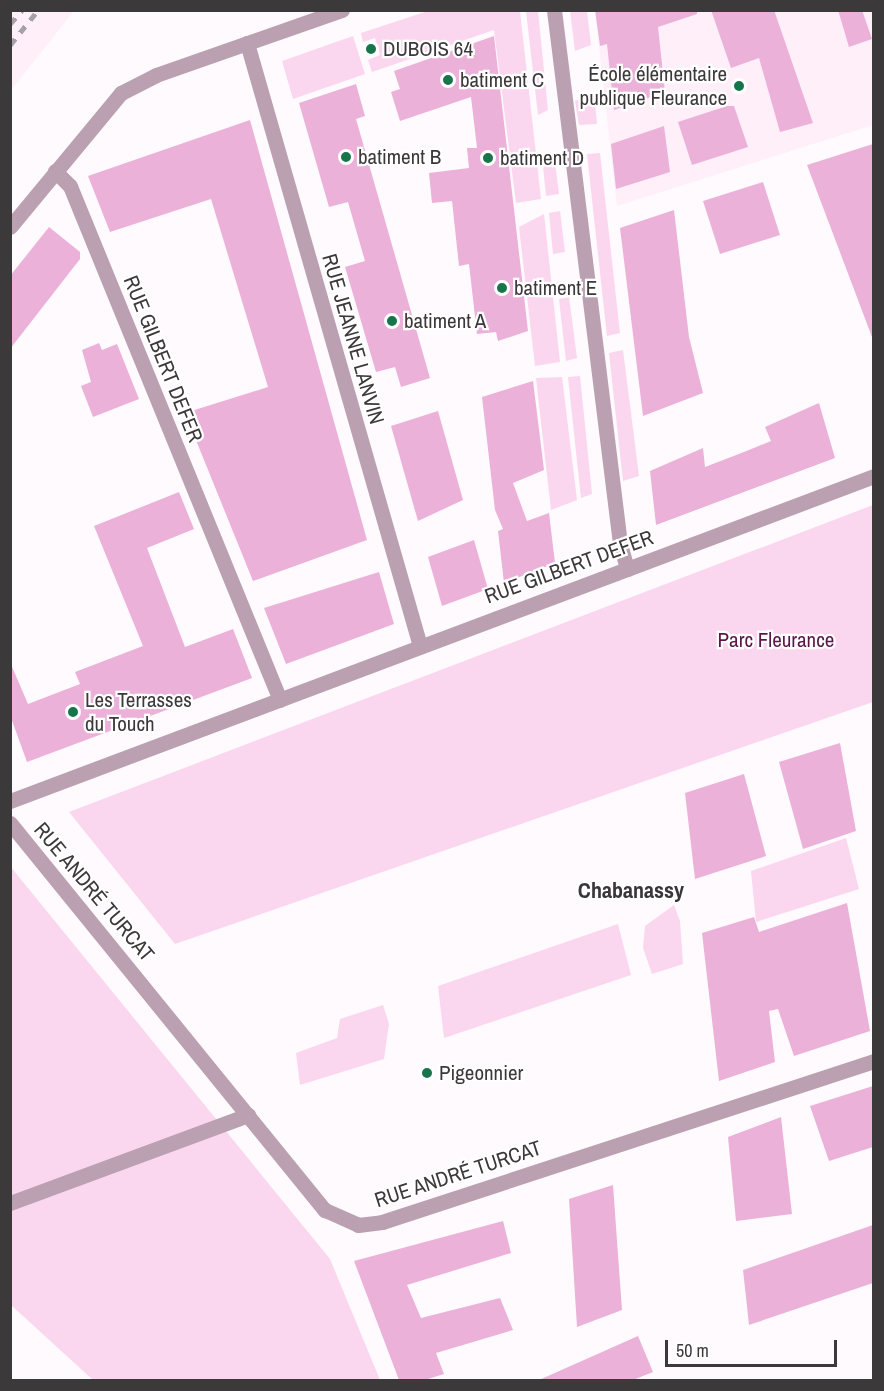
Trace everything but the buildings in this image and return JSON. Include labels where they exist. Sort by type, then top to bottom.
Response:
[{"type":"street","points":[[10,227],[121,93],[156,75],[342,10]]},
{"type":"street","points":[[554,10],[620,544],[627,569]]},
{"type":"street","name":"RUE JEANNE LANVIN","points":[[247,43],[420,645]]},
{"type":"street","name":"RUE GILBERT DEFER","points":[[55,171],[70,186],[280,700]]},
{"type":"street","name":"RUE GILBERT DEFER","points":[[10,801],[873,476]]},
{"type":"street","name":"RUE ANDRÉ TURCAT","points":[[10,824],[325,1210],[358,1225],[382,1222],[873,1061]]},
{"type":"street","points":[[10,1203],[248,1114]]},
{"type":"shaded area","points":[[10,11],[74,11],[11,90]]},
{"type":"shaded area","name":"École élémentaire publique Fleurance","points":[[595,11],[873,11],[873,125],[617,206]]},
{"type":"green space","points":[[428,11],[520,11],[541,199],[516,203],[494,30],[372,72],[368,60],[380,55],[375,38],[363,42],[361,33]]},
{"type":"green space","points":[[526,11],[538,11],[548,110],[538,115]]},
{"type":"green space","points":[[570,11],[587,11],[591,45],[575,51]]},
{"type":"green space","points":[[353,36],[365,74],[293,99],[282,61]]},
{"type":"green space","points":[[594,93],[597,124],[579,125],[575,101]]},
{"type":"green space","points":[[600,153],[620,333],[607,336],[587,154]]},
{"type":"green space","points":[[554,155],[559,194],[546,196],[542,156]]},
{"type":"green space","points":[[560,211],[565,252],[553,254],[549,213]]},
{"type":"green space","points":[[544,214],[560,362],[535,366],[519,227]]},
{"type":"green space","points":[[569,297],[577,358],[566,361],[559,299]]},
{"type":"green space","points":[[623,350],[639,476],[623,481],[609,353]]},
{"type":"green space","points":[[580,376],[592,494],[581,498],[568,377]]},
{"type":"green space","points":[[562,377],[577,500],[551,510],[536,378]]},
{"type":"green space","name":"Parc Fleurance","points":[[873,505],[873,702],[175,944],[69,812]]},
{"type":"green space","points":[[846,838],[859,889],[756,922],[751,871]]},
{"type":"green space","points":[[10,866],[330,1259],[380,1380],[93,1380],[11,1305]]},
{"type":"green space","points":[[674,905],[680,921],[683,964],[652,974],[643,948],[645,926]]},
{"type":"green space","points":[[618,924],[631,975],[444,1038],[438,986]]},
{"type":"green space","points":[[383,1005],[389,1024],[384,1059],[300,1085],[296,1053],[337,1038],[340,1019]]},
{"type":"railway","points":[[10,24],[22,10]]},
{"type":"railway","points":[[10,45],[38,10]]},
{"type":"place","name":"DUBOIS 64","points":[[371,49]]},
{"type":"place","name":"batiment C","points":[[448,80]]},
{"type":"place","name":"École élémentaire publique Fleurance","points":[[739,86]]},
{"type":"place","name":"batiment B","points":[[346,157]]},
{"type":"place","name":"batiment D","points":[[488,158]]},
{"type":"place","name":"batiment E","points":[[502,288]]},
{"type":"place","name":"batiment A","points":[[392,321]]},
{"type":"place","name":"Les Terrasses du Touch","points":[[73,712]]},
{"type":"place","name":"Pigeonnier","points":[[427,1073]]},
{"type":"district","name":"Chabanassy","points":[[631,891]]}]
